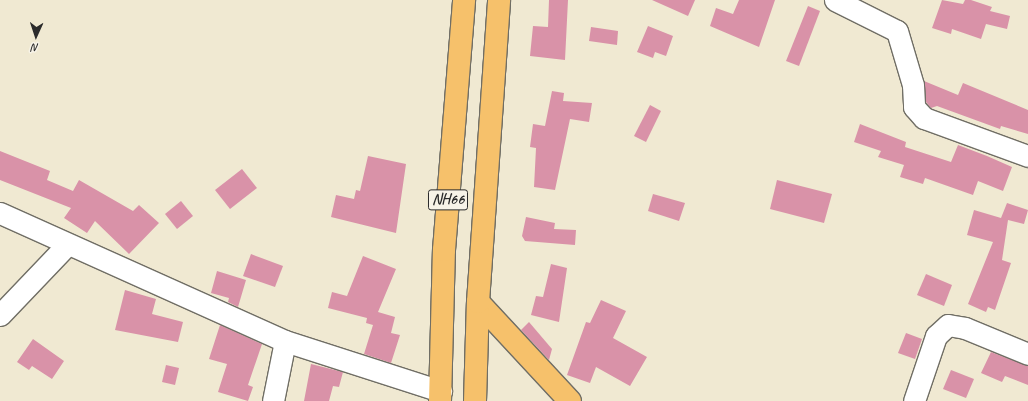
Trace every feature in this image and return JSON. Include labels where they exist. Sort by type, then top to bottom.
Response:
[{"type":"main road","name":"NH66","points":[[440,396],[444,250],[464,0]]},
{"type":"main road","name":"NH66","points":[[475,401],[478,302],[499,0]]},
{"type":"main road","points":[[478,302],[570,401]]},
{"type":"street","points":[[835,0],[897,31],[913,85],[914,107],[924,118],[1028,156]]},
{"type":"street","points":[[0,213],[66,246],[285,341],[440,396]]},
{"type":"street","points":[[0,315],[66,246]]},
{"type":"street","points":[[914,401],[936,336],[948,325],[965,328],[1028,354]]},
{"type":"street","points":[[273,401],[285,341]]},
{"type":"building","points":[[549,0],[568,0],[565,60],[530,56],[533,26],[548,27]]},
{"type":"building","points":[[652,0],[695,0],[688,16]]},
{"type":"building","points":[[739,0],[775,0],[759,47],[710,26],[716,8],[733,14]]},
{"type":"building","points":[[942,0],[963,4],[965,0],[971,0],[992,7],[990,11],[1010,16],[1007,29],[986,24],[981,39],[952,29],[951,34],[932,28]]},
{"type":"building","points":[[808,6],[820,11],[799,66],[786,61]]},
{"type":"building","points":[[648,26],[673,36],[666,56],[655,52],[653,58],[637,52]]},
{"type":"building","points":[[591,27],[618,31],[617,45],[589,41]]},
{"type":"building","points":[[924,81],[958,95],[963,83],[1028,110],[1028,134],[1001,126],[1000,129],[937,106],[931,108],[926,102]]},
{"type":"building","points":[[552,91],[564,93],[563,101],[592,103],[589,122],[570,119],[555,190],[534,187],[536,148],[530,147],[533,124],[545,126]]},
{"type":"building","points":[[650,105],[661,111],[646,142],[634,136]]},
{"type":"building","points":[[860,124],[906,142],[905,147],[951,162],[958,145],[1012,167],[1003,191],[978,181],[973,195],[925,178],[923,184],[900,177],[904,165],[878,157],[881,151],[854,142]]},
{"type":"building","points":[[0,151],[50,171],[47,180],[73,191],[79,180],[133,211],[139,205],[159,223],[129,254],[95,221],[87,233],[64,218],[71,208],[0,180]]},
{"type":"building","points":[[368,156],[406,164],[396,233],[331,217],[336,195],[354,199],[356,190],[360,191]]},
{"type":"building","points":[[242,169],[257,188],[230,209],[215,190]]},
{"type":"building","points":[[777,180],[832,194],[824,223],[770,209]]},
{"type":"building","points":[[653,194],[685,203],[679,221],[648,211]]},
{"type":"building","points":[[181,201],[193,216],[177,229],[165,214]]},
{"type":"building","points":[[1007,203],[1028,210],[1024,224],[1008,220],[1002,260],[1011,263],[995,310],[988,307],[986,312],[968,304],[993,242],[967,235],[974,210],[1001,218]]},
{"type":"building","points":[[526,217],[555,223],[554,229],[576,230],[575,245],[525,241],[522,236]]},
{"type":"building","points":[[251,254],[283,266],[275,287],[243,276]]},
{"type":"building","points":[[363,256],[396,269],[378,312],[395,317],[391,333],[400,335],[391,363],[364,354],[373,325],[366,323],[367,318],[328,308],[332,292],[347,296]]},
{"type":"building","points":[[551,264],[567,268],[559,322],[531,315],[536,296],[543,297]]},
{"type":"building","points":[[217,271],[246,280],[238,307],[228,302],[229,298],[211,293]]},
{"type":"building","points":[[926,274],[952,285],[944,306],[917,295]]},
{"type":"building","points":[[125,290],[156,299],[152,314],[183,322],[178,342],[115,330]]},
{"type":"building","points":[[601,300],[626,311],[613,338],[647,357],[630,386],[596,367],[590,383],[567,375],[586,322],[590,323]]},
{"type":"building","points":[[529,322],[552,349],[549,360],[521,330]]},
{"type":"building","points":[[220,325],[262,344],[248,385],[253,387],[248,401],[218,392],[227,364],[209,359]]},
{"type":"building","points":[[906,333],[922,339],[915,359],[898,353]]},
{"type":"building","points":[[33,339],[64,361],[52,379],[32,366],[29,370],[17,362]]},
{"type":"building","points":[[991,352],[1028,366],[1028,385],[1005,376],[1002,382],[981,373]]},
{"type":"building","points":[[311,364],[343,372],[339,387],[333,386],[329,401],[304,401]]},
{"type":"building","points":[[166,365],[179,368],[175,385],[162,382]]},
{"type":"building","points":[[951,370],[974,379],[966,398],[943,389]]}]
